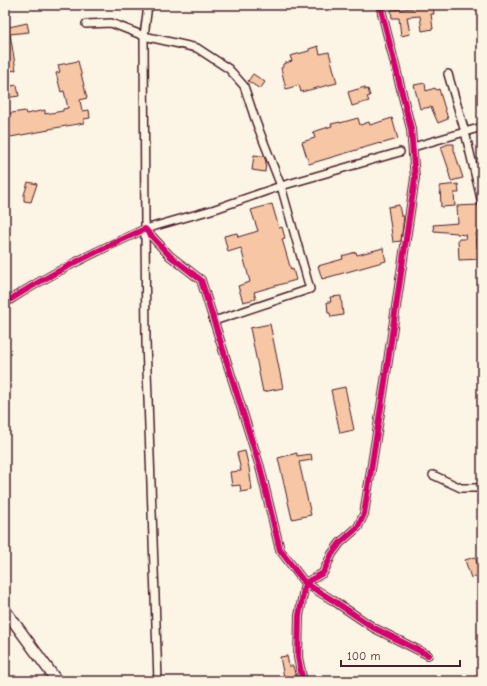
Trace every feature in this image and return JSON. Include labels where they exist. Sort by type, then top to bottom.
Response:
[{"type":"main road","points":[[5,610],[57,681]]},
{"type":"street","points":[[148,5],[144,36],[144,228],[146,342],[158,681]]},
{"type":"street","points":[[305,583],[323,573],[332,554],[340,543],[358,527],[364,514],[415,178],[411,129],[380,5]]},
{"type":"street","points":[[86,24],[111,23],[144,36],[197,48],[229,69],[244,86],[256,122],[281,186],[310,289],[214,321]]},
{"type":"street","points":[[448,74],[465,132],[482,204]]},
{"type":"street","points":[[413,147],[482,127]]},
{"type":"street","points":[[5,303],[30,286],[144,228],[215,210],[281,186],[400,152]]},
{"type":"street","points":[[144,228],[170,256],[202,280],[260,467],[280,550],[305,583],[334,600],[374,628],[428,655]]},
{"type":"street","points":[[433,475],[461,488],[482,488]]},
{"type":"street","points":[[299,681],[302,676],[298,657],[299,616],[305,583]]},
{"type":"building","points":[[413,5],[433,5],[434,14],[431,14],[433,29],[422,31],[420,16],[407,17],[410,34],[401,36],[399,18],[392,18],[391,10],[413,8]]},
{"type":"building","points":[[8,23],[9,27],[27,23],[29,32],[10,34],[16,70],[5,72],[5,24]]},
{"type":"building","points":[[318,46],[320,54],[329,52],[337,83],[301,92],[299,85],[286,89],[281,68],[283,67],[283,64],[292,61],[290,56],[309,51],[309,49]]},
{"type":"building","points":[[78,61],[87,98],[80,100],[82,111],[89,110],[90,118],[84,119],[84,123],[5,138],[5,114],[25,111],[26,114],[45,110],[45,114],[63,111],[63,109],[68,108],[64,91],[61,92],[56,73],[60,72],[58,65]]},
{"type":"building","points":[[253,74],[265,82],[260,89],[248,81]]},
{"type":"building","points":[[425,83],[426,91],[435,88],[436,90],[439,89],[448,119],[438,123],[431,107],[420,109],[414,85]]},
{"type":"building","points":[[17,85],[19,96],[5,98],[5,87]]},
{"type":"building","points":[[365,87],[365,90],[368,89],[370,96],[367,97],[369,101],[352,106],[348,92]]},
{"type":"building","points":[[358,118],[360,125],[369,122],[370,125],[392,118],[398,139],[309,164],[302,142],[315,138],[313,132],[332,126],[331,124]]},
{"type":"building","points":[[448,144],[454,144],[454,150],[463,178],[451,181],[441,147]]},
{"type":"building","points":[[254,155],[264,156],[266,162],[265,172],[252,170]]},
{"type":"building","points":[[28,182],[37,184],[31,202],[24,201],[24,195]]},
{"type":"building","points":[[458,184],[459,193],[454,193],[455,206],[441,207],[440,186]]},
{"type":"building","points":[[272,204],[279,228],[282,227],[285,238],[282,239],[291,270],[293,269],[296,280],[254,292],[256,299],[243,302],[238,286],[250,282],[241,248],[228,252],[224,236],[237,233],[238,237],[258,231],[251,210]]},
{"type":"building","points":[[399,205],[401,216],[404,216],[401,241],[393,242],[388,207]]},
{"type":"building","points":[[478,205],[481,208],[482,229],[477,230],[476,233],[477,248],[482,248],[482,259],[459,260],[458,239],[465,239],[466,235],[434,231],[433,225],[458,223],[457,206]]},
{"type":"building","points":[[383,248],[386,261],[322,279],[318,266],[343,259],[342,256],[356,252],[357,255]]},
{"type":"building","points":[[341,296],[343,315],[331,317],[330,313],[328,313],[327,302],[331,302],[330,297]]},
{"type":"building","points":[[270,324],[283,388],[263,392],[250,328]]},
{"type":"building","points":[[345,387],[354,430],[340,433],[331,390]]},
{"type":"building","points":[[245,451],[252,490],[241,492],[240,485],[232,486],[230,472],[241,471],[237,453]]},
{"type":"building","points":[[297,453],[297,456],[311,454],[312,460],[299,462],[311,515],[292,519],[278,458]]},
{"type":"building","points":[[475,557],[481,574],[471,578],[465,560]]},
{"type":"building","points":[[287,656],[289,666],[293,666],[296,677],[287,681],[286,676],[284,677],[280,657]]},
{"type":"cycle path","points":[[299,681],[302,677],[298,657],[299,616],[305,583],[323,573],[332,554],[340,543],[358,527],[364,514],[415,178],[411,129],[380,5]]},
{"type":"cycle path","points":[[5,303],[74,263],[145,229],[170,256],[201,280],[260,467],[280,550],[305,583],[374,628],[428,655]]}]
